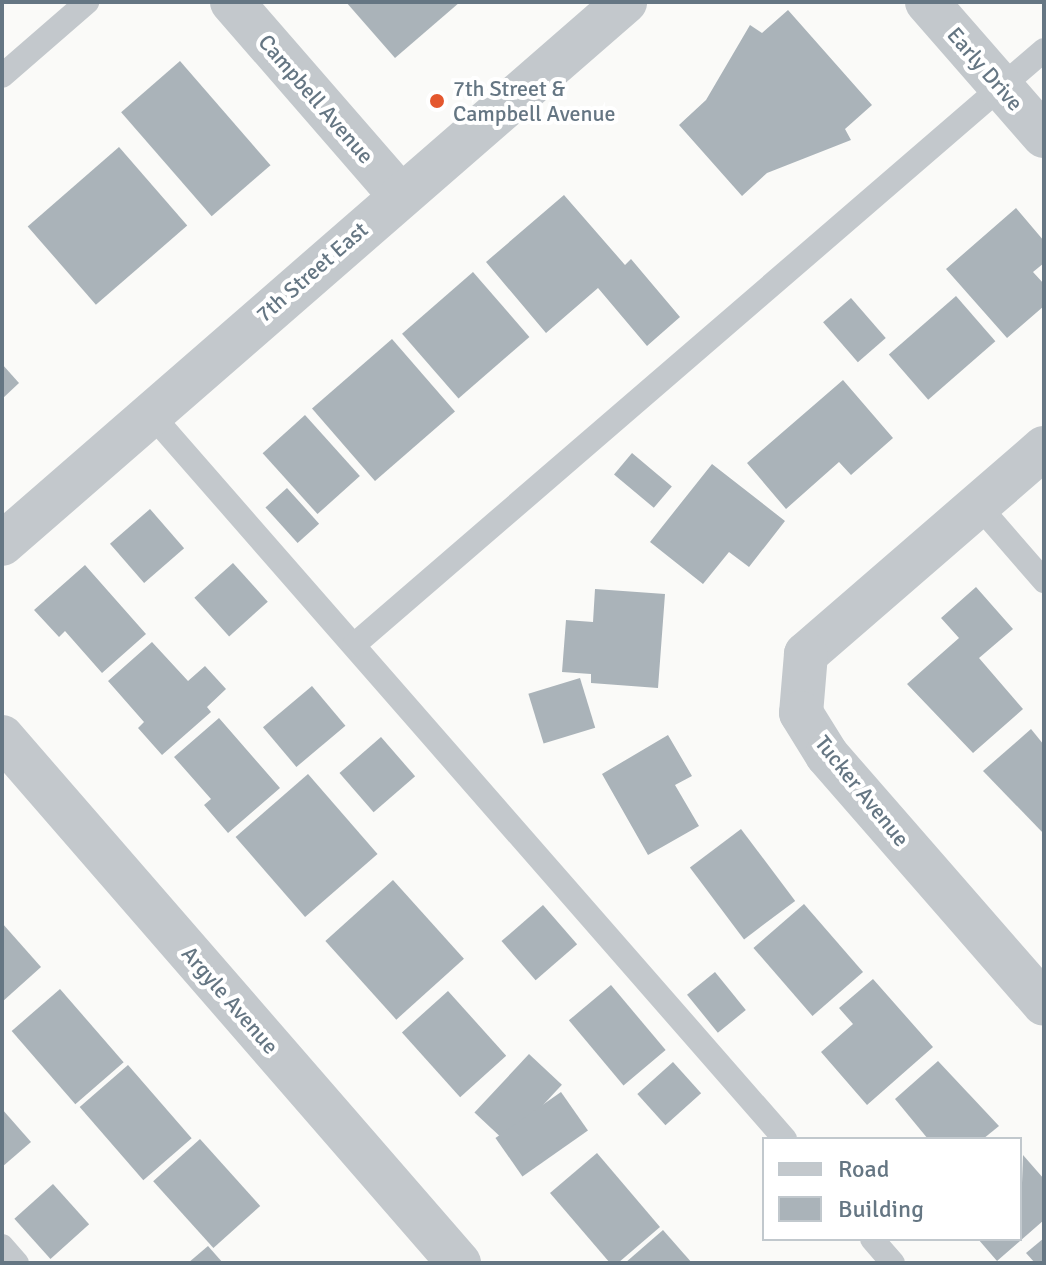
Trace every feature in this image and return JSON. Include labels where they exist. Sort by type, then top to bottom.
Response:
[{"type":"street","name":"Campbell Avenue","points":[[232,2],[400,195]]},
{"type":"street","name":"7th Street East","points":[[2,544],[625,2]]},
{"type":"street","name":"Early Drive","points":[[927,2],[1044,136]]},
{"type":"street","name":"Tucker Avenue","points":[[1044,448],[806,654],[801,713],[827,755],[1044,1004]]},
{"type":"street","name":"Argyle Avenue","points":[[2,737],[459,1263]]},
{"type":"lane","points":[[2,76],[87,2]]},
{"type":"lane","points":[[354,645],[1044,50]]},
{"type":"lane","points":[[150,413],[783,1137]]},
{"type":"lane","points":[[978,505],[1044,581]]},
{"type":"lane","points":[[874,1241],[893,1263]]},
{"type":"lane","points":[[2,1246],[17,1263]]},
{"type":"building","points":[[346,2],[460,2],[395,58]]},
{"type":"building","points":[[788,10],[872,105],[845,129],[851,140],[767,173],[742,196],[679,125],[706,100],[750,25],[762,33]]},
{"type":"building","points":[[180,61],[271,165],[212,216],[121,112]]},
{"type":"building","points":[[119,147],[187,225],[96,305],[28,226]]},
{"type":"building","points":[[564,195],[625,265],[631,259],[680,317],[647,346],[598,288],[546,333],[486,262]]},
{"type":"building","points":[[1016,208],[1044,241],[1044,263],[1033,272],[1044,284],[1044,306],[1007,338],[946,269]]},
{"type":"building","points":[[473,272],[529,337],[458,399],[402,334]]},
{"type":"building","points":[[956,296],[995,341],[928,400],[889,354]]},
{"type":"building","points":[[851,298],[886,338],[858,362],[823,322]]},
{"type":"building","points":[[392,339],[455,411],[375,481],[312,409]]},
{"type":"building","points":[[2,364],[19,383],[2,399]]},
{"type":"building","points":[[843,380],[893,438],[851,475],[839,462],[786,509],[747,463]]},
{"type":"building","points":[[305,415],[360,476],[318,514],[263,453]]},
{"type":"building","points":[[632,453],[672,486],[654,508],[614,474]]},
{"type":"building","points":[[712,464],[785,521],[749,567],[729,552],[703,584],[650,542]]},
{"type":"building","points":[[287,488],[319,524],[298,543],[265,507]]},
{"type":"building","points":[[150,509],[184,548],[144,583],[110,544]]},
{"type":"building","points":[[233,563],[268,602],[229,636],[194,598]]},
{"type":"building","points":[[85,565],[146,634],[102,673],[65,631],[59,637],[34,610]]},
{"type":"building","points":[[976,587],[1013,629],[979,658],[1023,709],[973,753],[907,684],[959,638],[941,618]]},
{"type":"building","points":[[595,589],[665,594],[658,688],[591,683],[591,674],[562,672],[566,620],[593,622]]},
{"type":"building","points":[[152,642],[188,681],[205,666],[226,689],[207,707],[211,712],[162,755],[138,728],[144,722],[108,681]]},
{"type":"building","points":[[580,678],[595,728],[544,744],[528,694]]},
{"type":"building","points":[[312,686],[345,726],[296,767],[263,727]]},
{"type":"building","points":[[219,718],[280,788],[228,833],[204,805],[211,799],[174,757]]},
{"type":"building","points":[[1031,729],[1044,745],[1044,834],[983,771]]},
{"type":"building","points":[[668,735],[692,776],[675,785],[699,826],[648,855],[602,774]]},
{"type":"building","points":[[381,737],[415,776],[374,812],[339,773]]},
{"type":"building","points":[[308,774],[378,854],[305,917],[236,837]]},
{"type":"building","points":[[741,829],[795,901],[744,939],[690,868]]},
{"type":"building","points":[[393,880],[464,959],[396,1020],[325,941]]},
{"type":"building","points":[[804,904],[863,972],[812,1016],[753,948]]},
{"type":"building","points":[[543,905],[577,944],[536,980],[501,941]]},
{"type":"building","points":[[2,923],[41,967],[2,1002]]},
{"type":"building","points":[[715,972],[746,1010],[718,1033],[687,995]]},
{"type":"building","points":[[873,979],[933,1047],[867,1105],[821,1052],[853,1024],[839,1008]]},
{"type":"building","points":[[611,985],[666,1050],[624,1085],[569,1020]]},
{"type":"building","points":[[60,989],[124,1062],[75,1104],[12,1031]]},
{"type":"building","points":[[448,991],[506,1056],[460,1097],[402,1032]]},
{"type":"building","points":[[529,1054],[562,1085],[507,1143],[474,1113]]},
{"type":"building","points":[[938,1061],[999,1126],[985,1137],[926,1137],[895,1099]]},
{"type":"building","points":[[673,1062],[701,1093],[665,1125],[637,1094]]},
{"type":"building","points":[[128,1065],[192,1138],[143,1180],[80,1107]]},
{"type":"building","points":[[561,1092],[588,1131],[522,1176],[495,1138]]},
{"type":"building","points":[[2,1109],[31,1142],[2,1167]]},
{"type":"building","points":[[200,1139],[260,1206],[213,1248],[153,1181]]},
{"type":"building","points":[[597,1153],[660,1227],[618,1263],[610,1263],[550,1193]]},
{"type":"building","points":[[1023,1155],[1044,1179],[1044,1220],[1022,1239]]},
{"type":"building","points":[[53,1184],[89,1224],[50,1259],[14,1219]]},
{"type":"building","points":[[663,1230],[692,1263],[625,1263]]},
{"type":"building","points":[[1044,1238],[1044,1263],[1035,1263],[1026,1253]]},
{"type":"building","points":[[980,1241],[1020,1241],[997,1261]]},
{"type":"building","points":[[208,1246],[223,1263],[188,1263]]},
{"type":"place","name":"7th Street & Campbell Avenue","points":[[437,101]]}]
